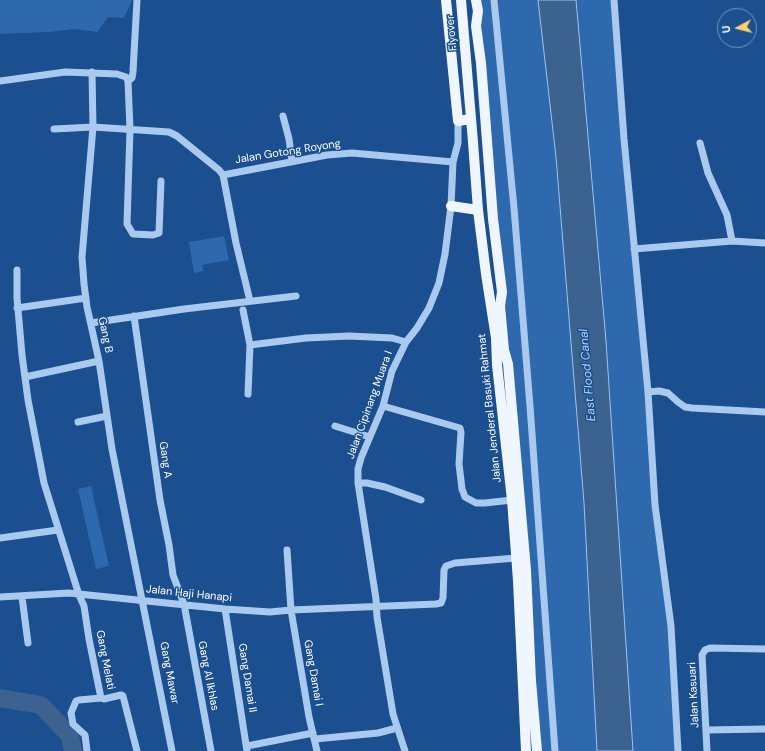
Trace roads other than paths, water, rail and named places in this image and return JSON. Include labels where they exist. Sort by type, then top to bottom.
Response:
[{"type":"main road","points":[[446,0],[458,121],[471,119]]},
{"type":"main road","name":"Flyover","points":[[461,0],[466,64]]},
{"type":"main road","name":"Jalan Jenderal Basuki Rahmat","points":[[477,0],[478,11],[476,26],[481,63],[493,219],[502,292],[500,306],[504,350],[508,364],[526,570],[531,681],[537,751]]},
{"type":"main road","name":"Jalan Jenderal Basuki Rahmat","points":[[477,0],[486,79],[484,114]]},
{"type":"main road","name":"Jalan Jenderal Basuki Rahmat","points":[[466,64],[478,210],[496,338],[497,365],[512,500],[526,751]]},
{"type":"main road","points":[[451,206],[478,210]]},
{"type":"street","points":[[128,81],[132,78],[134,72],[137,0]]},
{"type":"street","points":[[494,0],[514,208],[555,751]]},
{"type":"street","points":[[614,0],[624,139],[648,392],[655,505],[671,626],[678,751]]},
{"type":"street","points":[[0,81],[65,72],[117,74],[126,77],[128,81],[130,130],[127,224],[133,234],[153,235],[159,233],[161,181]]},
{"type":"street","name":"Gang B","points":[[92,72],[93,127],[82,257],[86,298],[99,361],[112,449],[143,600]]},
{"type":"street","points":[[284,116],[292,162]]},
{"type":"street","name":"Jalan Cipinang Muara I","points":[[405,751],[393,714],[377,618],[377,606],[358,483],[358,469],[361,458],[383,406],[392,371],[406,342],[417,328],[429,308],[439,283],[445,254],[451,206],[453,162],[458,143],[458,121]]},
{"type":"street","name":"Jalan Gotong Royong","points":[[54,129],[93,127],[169,132],[219,170],[223,175],[328,155],[352,153],[453,162]]},
{"type":"street","points":[[700,143],[708,173],[727,215],[732,241]]},
{"type":"street","points":[[223,175],[250,302]]},
{"type":"street","points":[[634,249],[732,241],[765,244]]},
{"type":"street","name":"Gang Melati","points":[[17,270],[18,308],[25,377],[44,483],[79,595],[84,606],[100,698],[104,699],[123,696],[137,751]]},
{"type":"street","points":[[91,323],[134,316],[296,296]]},
{"type":"street","points":[[18,308],[86,298]]},
{"type":"street","points":[[243,310],[250,345],[248,394]]},
{"type":"street","name":"Gang A","points":[[134,316],[160,500],[173,575],[184,604]]},
{"type":"street","points":[[250,345],[306,338],[343,337],[392,338],[406,342]]},
{"type":"street","points":[[25,377],[99,361]]},
{"type":"street","points":[[648,392],[659,391],[668,393],[678,402],[692,408],[765,412]]},
{"type":"street","points":[[383,406],[460,428],[461,432],[458,464],[465,498],[476,503],[512,500]]},
{"type":"street","points":[[78,422],[107,416]]},
{"type":"street","points":[[335,426],[370,437]]},
{"type":"street","points":[[358,483],[385,486],[421,500]]},
{"type":"street","points":[[0,538],[58,530]]},
{"type":"street","name":"Gang Damai I","points":[[287,550],[291,610],[317,751]]},
{"type":"street","name":"Jalan Haji Hanapi","points":[[0,597],[22,597],[69,593],[225,609],[270,612],[436,604],[441,603],[443,598],[444,570],[446,566],[455,563],[516,558]]},
{"type":"street","points":[[22,597],[28,643]]},
{"type":"street","name":"Gang Mawar","points":[[143,600],[172,751]]},
{"type":"street","name":"Gang Al Ikhlas","points":[[184,604],[211,751]]},
{"type":"street","name":"Gang Damai II","points":[[225,609],[247,748]]},
{"type":"street","name":"Jalan Kasuari","points":[[707,751],[702,655],[705,650],[710,648],[765,649]]},
{"type":"street","points":[[87,751],[85,735],[73,724],[71,712],[76,701],[100,698]]},
{"type":"street","points":[[247,748],[314,736],[378,733],[397,728]]},
{"type":"street","points":[[707,730],[765,729]]},
{"type":"water","name":"East Flood Canal","points":[[538,0],[576,0],[606,341],[633,751],[597,751],[584,503],[556,157]]},
{"type":"waterway","points":[[0,698],[41,705],[70,736],[73,751]]}]
